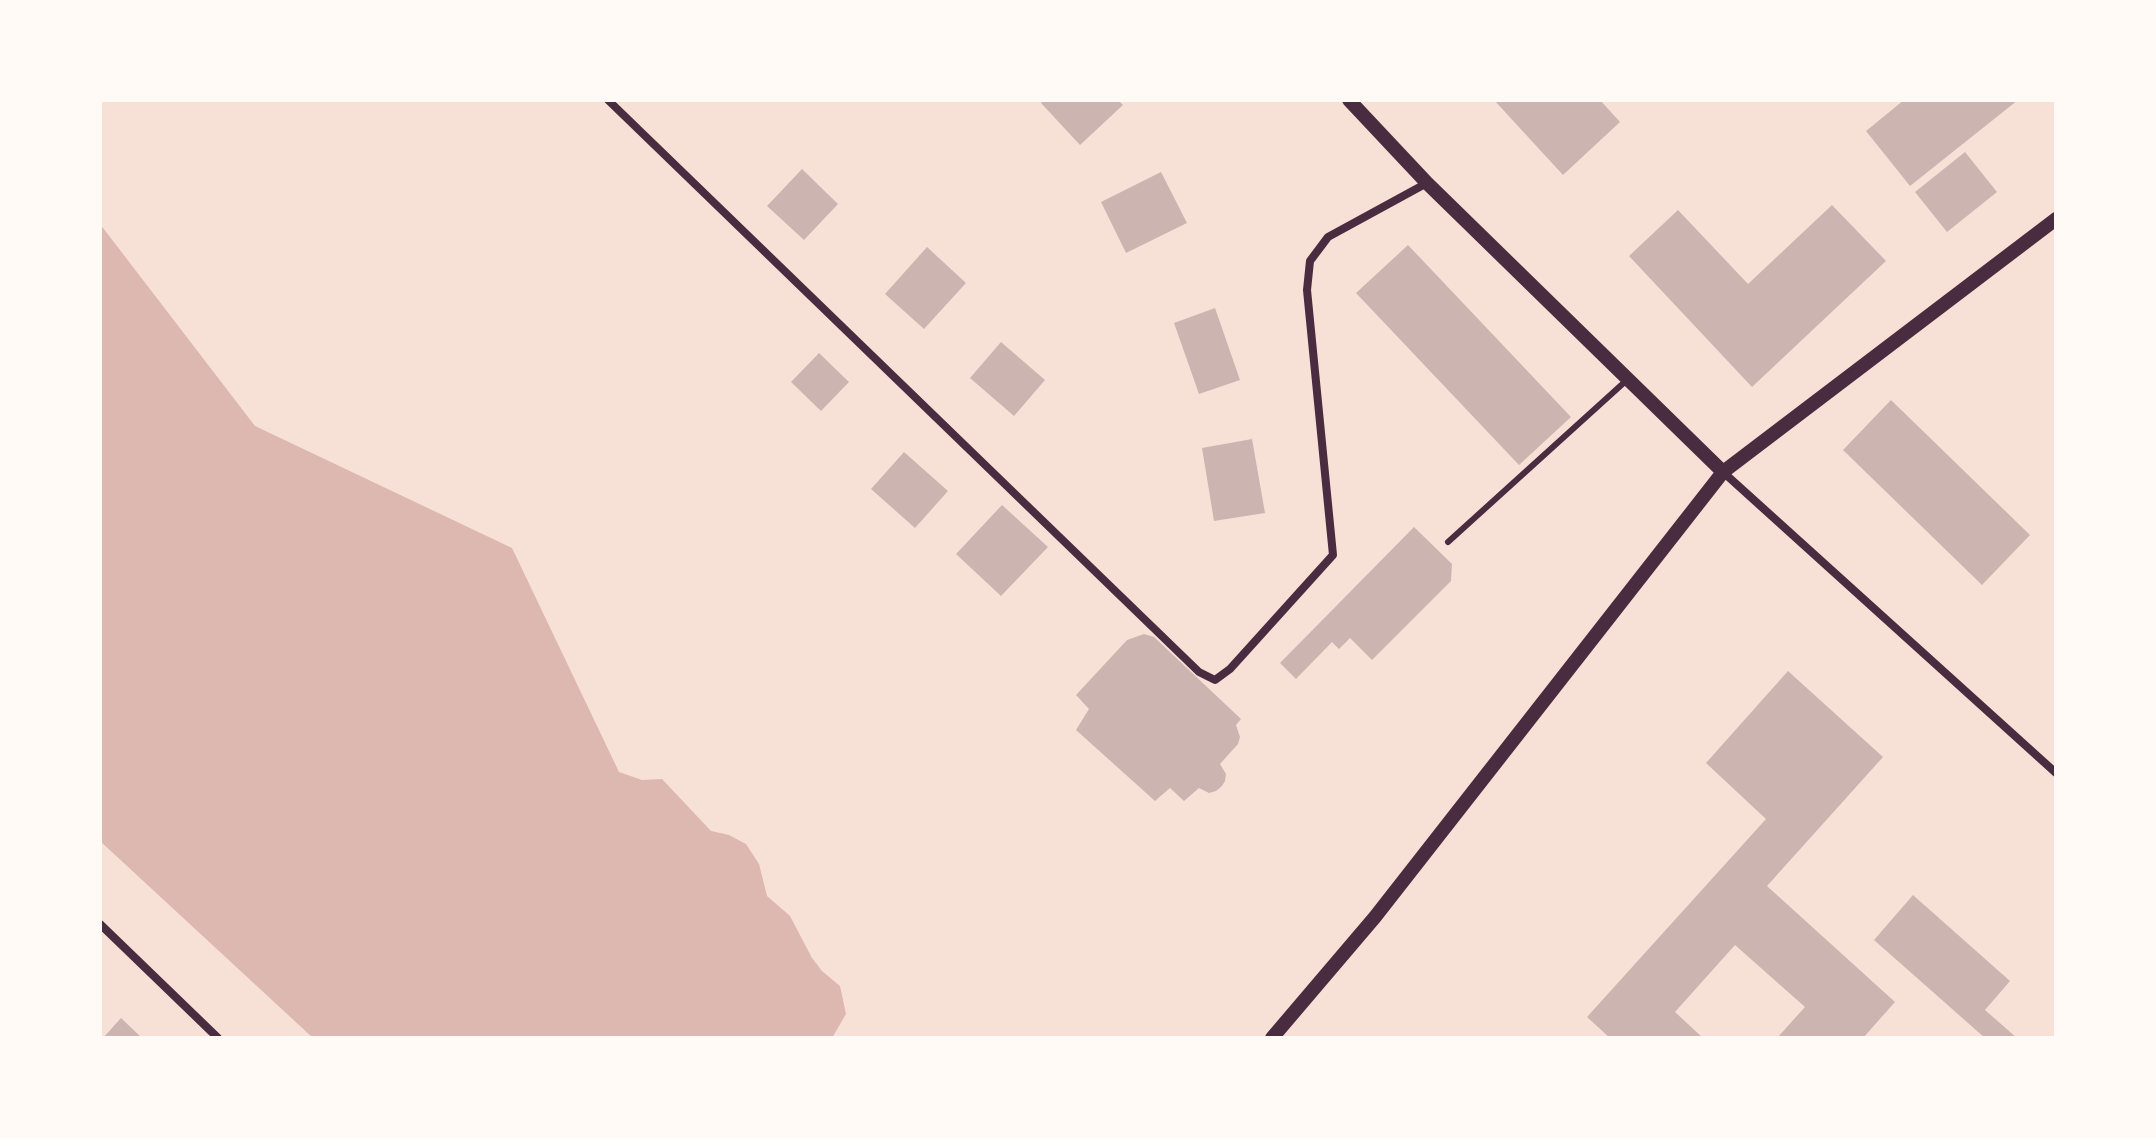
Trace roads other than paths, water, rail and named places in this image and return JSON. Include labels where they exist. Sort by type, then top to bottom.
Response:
[{"type":"street","points":[[608,100],[1199,672],[1215,680],[1230,669],[1333,555],[1307,290],[1310,261],[1328,237],[1427,183]]},
{"type":"street","points":[[1349,100],[1427,183],[1723,472],[2056,773]]},
{"type":"street","points":[[1272,1038],[1375,917],[1723,472],[2056,219]]},
{"type":"street","points":[[100,924],[218,1038]]},
{"type":"lane","points":[[1448,542],[1628,379]]}]
